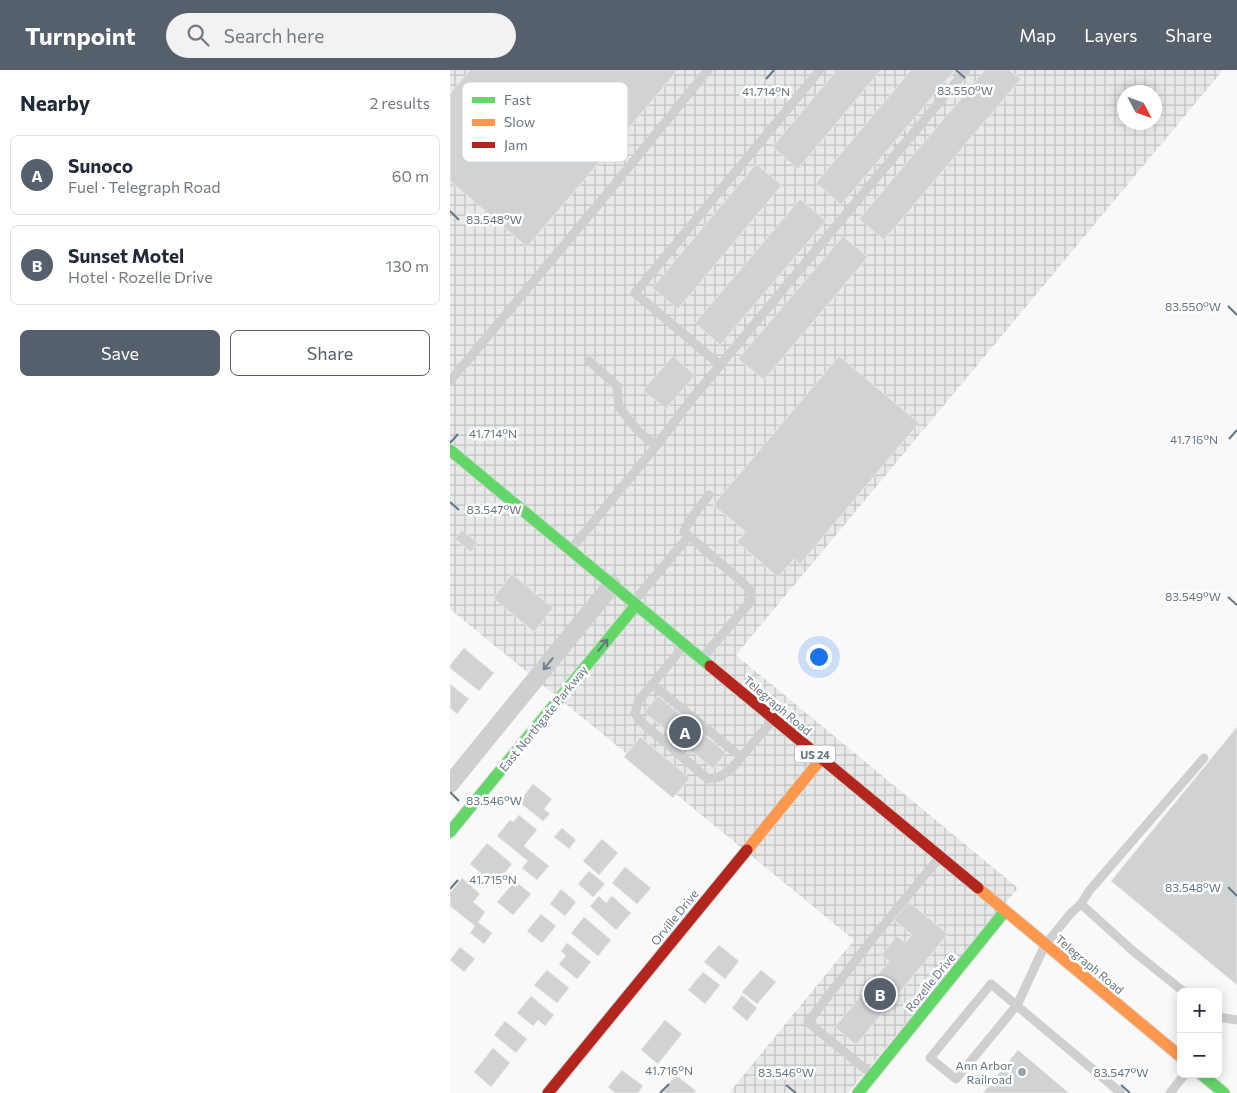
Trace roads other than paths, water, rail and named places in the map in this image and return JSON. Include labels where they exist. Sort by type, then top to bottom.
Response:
[{"type":"main road","name":"Telegraph Road","points":[[450,450],[1177,1054]]},
{"type":"main road","name":"East Northgate Parkway","points":[[450,832],[635,604]]},
{"type":"main road","name":"Orville Drive","points":[[548,1093],[821,759]]},
{"type":"main road","name":"Rozelle Drive","points":[[858,1093],[1004,911]]},
{"type":"main road","points":[[1207,1078],[1224,1093]]},
{"type":"street","points":[[450,784],[612,585]]},
{"type":"lane","points":[[450,381],[606,196],[708,70]]},
{"type":"lane","points":[[720,365],[636,293],[820,70]]},
{"type":"lane","points":[[570,550],[720,365],[966,70]]},
{"type":"lane","points":[[589,361],[617,386],[619,407],[638,431],[656,446]]},
{"type":"lane","points":[[701,659],[749,603],[752,596],[749,589],[741,581],[684,532],[686,524],[709,495]]},
{"type":"lane","points":[[635,604],[688,537]]},
{"type":"lane","points":[[685,645],[639,700],[635,713],[640,721],[708,779],[719,777],[730,770],[774,719]]},
{"type":"lane","points":[[652,684],[741,757]]},
{"type":"lane","points":[[1121,1093],[1016,1005],[991,984],[930,1058],[956,1079],[1016,1005],[1045,945],[1204,758]]},
{"type":"lane","points":[[872,1075],[808,1022],[873,938],[940,857]]},
{"type":"lane","points":[[1081,904],[1132,951],[1179,988]]},
{"type":"lane","points":[[1222,1018],[1237,1020]]},
{"type":"lane","points":[[1170,1093],[1182,1078]]},
{"type":"place","name":"Sunoco","points":[[685,732]]},
{"type":"place","name":"Sunset Motel","points":[[880,994]]},
{"type":"place","name":"Ann Arbor Railroad","points":[[1022,1072]]}]
